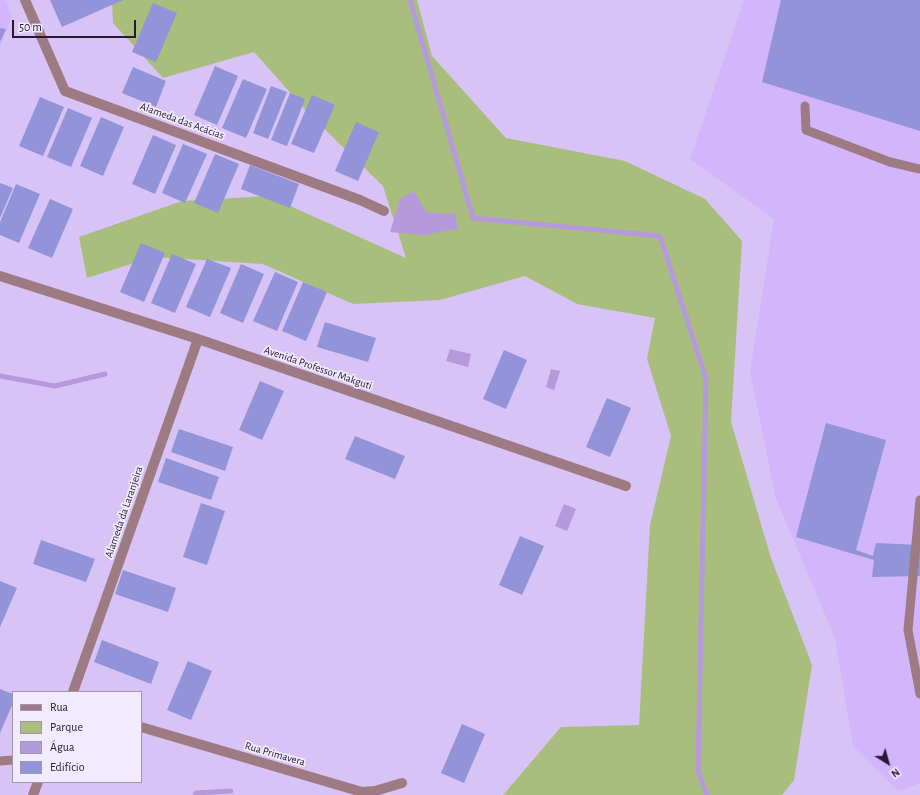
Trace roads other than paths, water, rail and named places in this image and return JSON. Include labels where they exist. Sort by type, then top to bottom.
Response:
[{"type":"street","name":"Alameda das Acácias","points":[[25,0],[65,91],[360,200],[384,211]]},
{"type":"street","name":"Avenida Professor Makguti","points":[[0,276],[198,339],[626,486]]},
{"type":"street","name":"Alameda da Laranjeira","points":[[73,691],[198,339]]},
{"type":"street","name":"Rua Primavera","points":[[142,727],[362,792],[375,791],[402,783]]},
{"type":"street","points":[[33,795],[38,783]]},
{"type":"lane","points":[[805,106],[806,130],[890,162],[920,169]]},
{"type":"lane","points":[[920,500],[908,630],[920,694]]},
{"type":"lane","points":[[0,761],[12,760]]},
{"type":"water","points":[[414,191],[426,212],[446,214],[455,213],[458,229],[423,235],[390,232],[400,199]]},
{"type":"water","points":[[450,349],[471,354],[468,367],[446,361]]},
{"type":"water","points":[[551,369],[560,371],[554,390],[546,387]]},
{"type":"water","points":[[564,504],[576,509],[567,531],[555,526]]},
{"type":"waterway","points":[[410,0],[473,218],[660,236],[706,379],[698,771],[707,795]]},
{"type":"waterway","points":[[0,376],[55,386],[105,374]]},
{"type":"waterway","points":[[195,795],[196,793],[231,791]]}]
